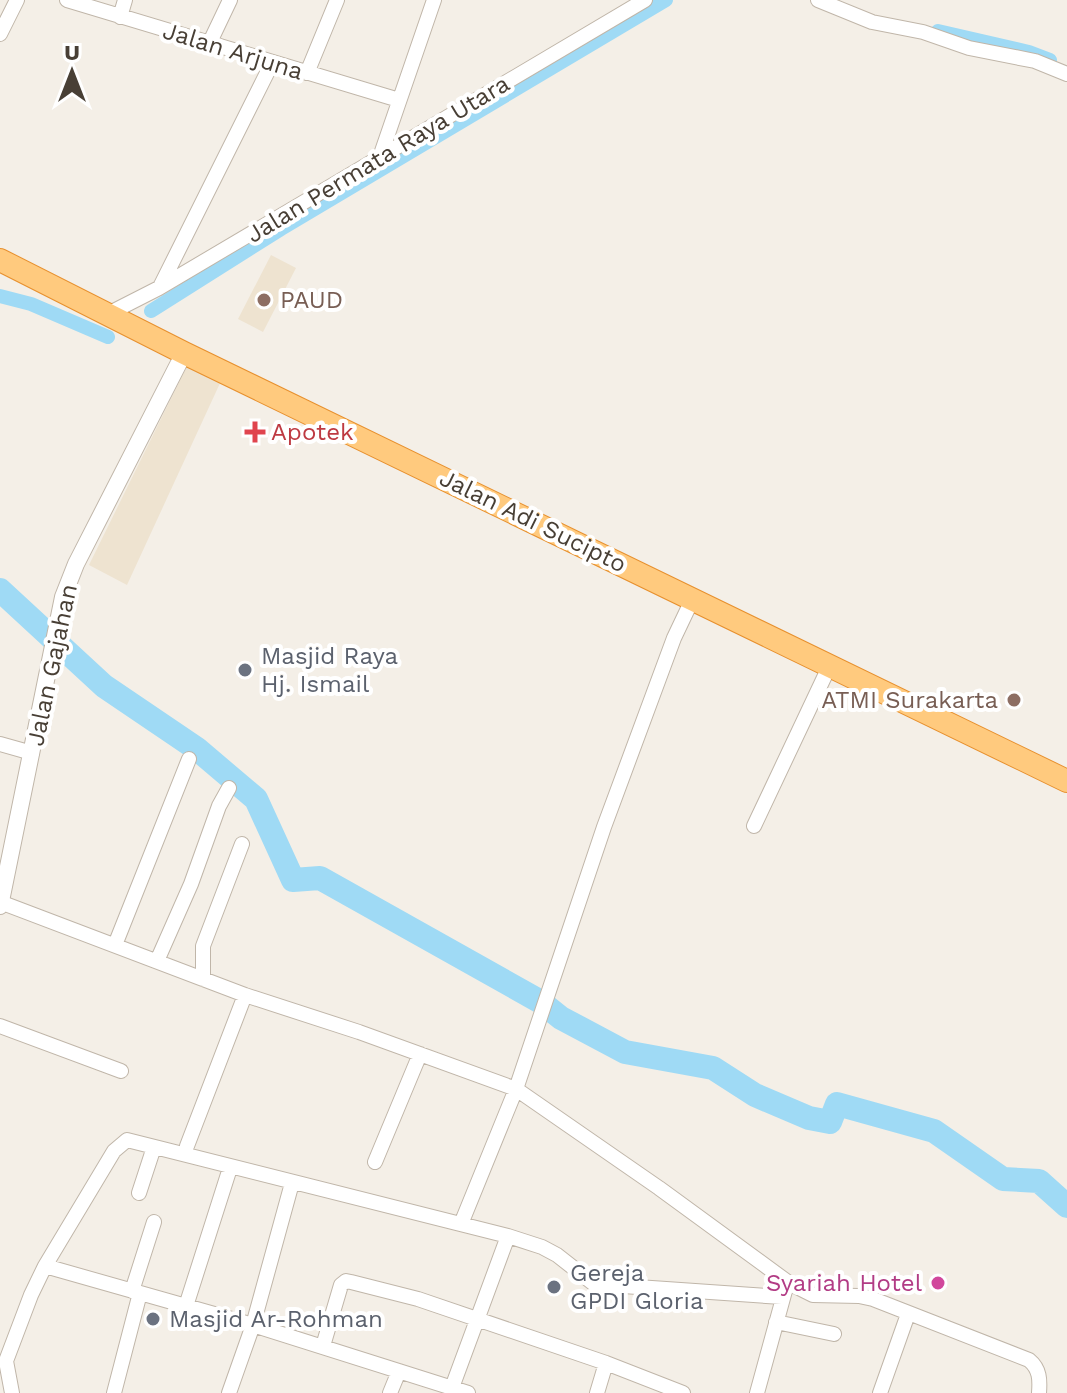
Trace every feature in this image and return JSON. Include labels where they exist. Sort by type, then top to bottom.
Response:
[{"type":"highway","name":"Jalan Adi Sucipto","points":[[0,260],[184,353],[1067,781]]},
{"type":"street","points":[[0,34],[17,0]]},
{"type":"street","name":"Jalan Arjuna","points":[[67,0],[399,100]]},
{"type":"street","points":[[120,17],[125,0]]},
{"type":"street","points":[[210,42],[230,0]]},
{"type":"street","points":[[307,73],[337,0]]},
{"type":"street","points":[[380,157],[434,0]]},
{"type":"street","name":"Jalan Permata Raya Utara","points":[[108,314],[159,288],[645,0]]},
{"type":"street","points":[[818,0],[872,22],[923,32],[969,48],[1035,61],[1067,74]]},
{"type":"street","points":[[159,288],[270,67]]},
{"type":"street","name":"Jalan Gajahan","points":[[0,903],[8,832],[32,753],[63,597],[76,564],[184,353]]},
{"type":"street","points":[[461,1224],[516,1089],[663,667],[693,598]]},
{"type":"street","points":[[754,826],[830,665]]},
{"type":"street","points":[[0,744],[32,753]]},
{"type":"street","points":[[115,945],[189,759]]},
{"type":"street","points":[[157,961],[229,788]]},
{"type":"street","points":[[203,979],[203,946],[242,844]]},
{"type":"street","points":[[0,903],[245,995],[516,1089],[659,1188],[785,1290]]},
{"type":"street","points":[[187,1146],[245,995]]},
{"type":"street","points":[[0,1026],[121,1071]]},
{"type":"street","points":[[375,1162],[420,1054]]},
{"type":"street","points":[[12,1393],[6,1371],[7,1356],[45,1266],[120,1144],[134,1141],[230,1168],[508,1236],[557,1255],[594,1284],[785,1290],[873,1299],[1029,1360],[1039,1374],[1039,1393]]},
{"type":"street","points":[[139,1193],[154,1147]]},
{"type":"street","points":[[186,1306],[230,1168]]},
{"type":"street","points":[[229,1393],[253,1325],[292,1183]]},
{"type":"street","points":[[114,1393],[154,1222]]},
{"type":"street","points":[[451,1390],[508,1236]]},
{"type":"street","points":[[45,1266],[323,1346],[468,1393]]},
{"type":"street","points":[[323,1346],[341,1285],[346,1281],[395,1292],[477,1319],[683,1393]]},
{"type":"street","points":[[757,1393],[785,1290]]},
{"type":"street","points":[[880,1393],[908,1314]]},
{"type":"street","points":[[776,1322],[834,1334]]},
{"type":"street","points":[[597,1393],[606,1363]]},
{"type":"street","points":[[390,1393],[399,1371]]},
{"type":"shaded area","name":"PAUD","points":[[271,255],[296,268],[263,332],[238,319]]},
{"type":"shaded area","points":[[188,364],[221,381],[127,585],[89,565]]},
{"type":"waterway","points":[[151,311],[281,229],[666,0]]},
{"type":"waterway","points":[[938,31],[1029,52],[1050,60]]},
{"type":"waterway","points":[[0,296],[31,304],[108,337]]},
{"type":"waterway","points":[[0,590],[104,686],[197,749],[256,799],[293,880],[320,878],[625,1052],[713,1068],[755,1095],[809,1118],[830,1122],[837,1104],[934,1131],[1003,1179],[1039,1181],[1067,1206]]},
{"type":"place","name":"PAUD","points":[[264,300]]},
{"type":"place","name":"Apotek","points":[[255,432]]},
{"type":"place","name":"Masjid Raya Hj. Ismail","points":[[245,670]]},
{"type":"place","name":"ATMI Surakarta","points":[[1014,700]]},
{"type":"place","name":"Syariah Hotel","points":[[938,1283]]},
{"type":"place","name":"Gereja GPDI Gloria","points":[[554,1287]]},
{"type":"place","name":"Masjid Ar-Rohman","points":[[153,1319]]}]
